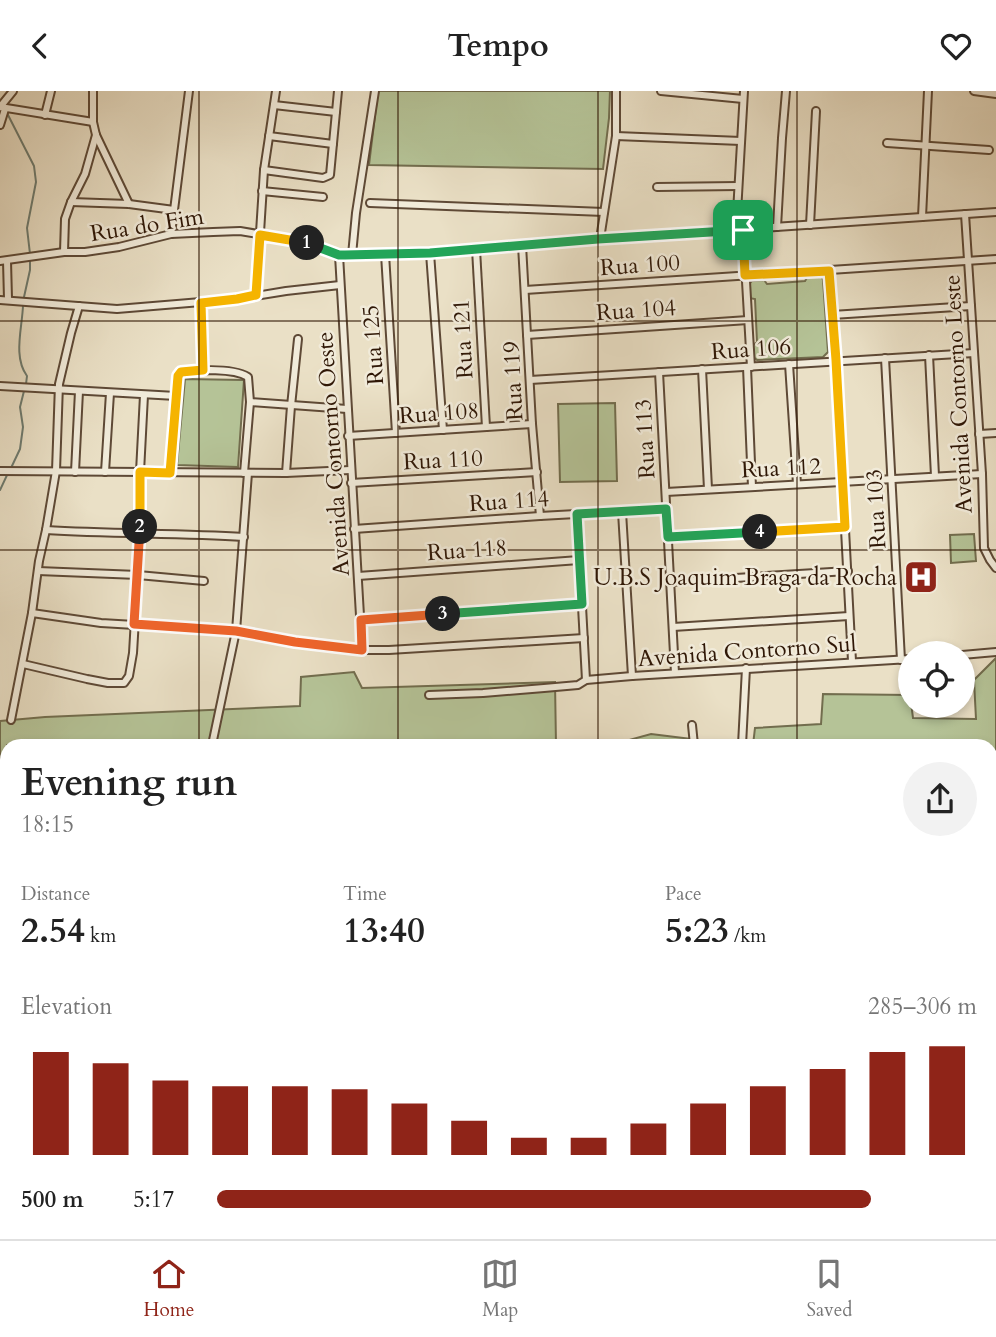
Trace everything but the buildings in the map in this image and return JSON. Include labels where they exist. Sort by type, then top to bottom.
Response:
[{"type":"street","points":[[0,125],[2,107],[13,91]]},
{"type":"street","points":[[45,115],[51,91]]},
{"type":"street","points":[[93,91],[93,123],[96,135],[129,204]]},
{"type":"street","points":[[171,234],[189,91]]},
{"type":"street","points":[[256,295],[264,170],[276,91]]},
{"type":"street","points":[[264,170],[327,177],[330,175],[338,91]]},
{"type":"street","points":[[352,255],[375,91]]},
{"type":"street","points":[[600,239],[616,136],[616,91]]},
{"type":"street","points":[[661,91],[743,99]]},
{"type":"street","points":[[744,91],[738,186],[739,230],[748,320],[752,487]]},
{"type":"street","points":[[777,227],[786,91]]},
{"type":"street","points":[[922,216],[928,91]]},
{"type":"street","points":[[974,91],[996,94]]},
{"type":"street","points":[[274,105],[337,111]]},
{"type":"street","points":[[2,107],[93,123]]},
{"type":"street","points":[[810,225],[816,111]]},
{"type":"street","points":[[64,252],[65,219],[85,174],[96,135]]},
{"type":"street","points":[[269,136],[333,144]]},
{"type":"street","points":[[616,136],[741,141]]},
{"type":"street","points":[[887,143],[989,151]]},
{"type":"street","points":[[657,187],[738,186]]},
{"type":"street","points":[[262,191],[323,197]]},
{"type":"street","points":[[71,202],[129,204],[174,210]]},
{"type":"street","points":[[370,203],[604,212]]},
{"type":"street","points":[[339,255],[430,253],[996,212]]},
{"type":"street","name":"Avenida Contorno Leste","points":[[965,214],[982,474],[984,548],[996,568]]},
{"type":"street","name":"Rua do Fim","points":[[4,261],[118,247],[171,234],[240,232],[300,241],[339,255]]},
{"type":"street","name":"Rua 119","points":[[522,245],[540,516]]},
{"type":"street","name":"Rua 121","points":[[476,249],[486,427]]},
{"type":"street","points":[[430,253],[443,430]]},
{"type":"street","name":"Rua 125","points":[[384,254],[396,433]]},
{"type":"street","name":"Avenida Contorno Oeste","points":[[339,255],[362,650]]},
{"type":"street","name":"Rua 100","points":[[525,290],[996,259]]},
{"type":"street","points":[[4,261],[4,300],[117,309],[201,303],[340,285]]},
{"type":"street","points":[[829,271],[852,661]]},
{"type":"street","points":[[201,303],[203,370]]},
{"type":"street","points":[[11,720],[55,471],[61,373],[79,306]]},
{"type":"street","points":[[832,315],[971,306]]},
{"type":"street","name":"Rua 104","points":[[527,335],[748,320]]},
{"type":"street","points":[[286,473],[298,339]]},
{"type":"street","name":"Rua 106","points":[[530,380],[974,353]]},
{"type":"street","points":[[929,355],[935,476]]},
{"type":"street","name":"Rua 103","points":[[885,358],[900,641]]},
{"type":"street","points":[[789,364],[797,484]]},
{"type":"street","points":[[702,369],[708,489]]},
{"type":"street","points":[[170,473],[178,376],[181,372],[203,370],[241,373],[248,377],[250,402],[244,537],[236,631],[213,739]]},
{"type":"street","name":"Rua 113","points":[[659,372],[675,673]]},
{"type":"street","points":[[0,386],[176,396]]},
{"type":"street","points":[[75,472],[79,391]]},
{"type":"street","points":[[105,472],[110,393]]},
{"type":"street","points":[[23,664],[108,683],[124,683],[129,676],[138,575],[144,395]]},
{"type":"street","points":[[250,402],[347,409]]},
{"type":"street","name":"Rua 108","points":[[348,436],[532,424]]},
{"type":"street","points":[[979,434],[996,433]]},
{"type":"street","points":[[1,471],[286,473],[350,470]]},
{"type":"street","name":"Rua 110","points":[[351,483],[537,473]]},
{"type":"street","name":"Rua 112","points":[[666,492],[982,474]]},
{"type":"street","name":"Rua 114","points":[[354,529],[666,509]]},
{"type":"street","points":[[622,512],[632,676]]},
{"type":"street","points":[[577,514],[586,680]]},
{"type":"street","points":[[668,537],[845,527]]},
{"type":"street","points":[[46,530],[244,537]]},
{"type":"street","name":"Rua 118","points":[[358,576],[579,560]]},
{"type":"street","points":[[38,571],[204,581]]},
{"type":"street","points":[[670,582],[848,571]]},
{"type":"street","points":[[361,620],[582,604]]},
{"type":"street","points":[[32,613],[101,623],[236,631],[362,650],[584,638]]},
{"type":"street","points":[[673,627],[849,616]]},
{"type":"street","points":[[975,654],[995,652]]},
{"type":"street","name":"Avenida Contorno Sul","points":[[429,695],[578,685],[586,680],[632,676],[898,660]]},
{"type":"street","points":[[742,739],[746,668]]},
{"type":"street","points":[[692,725],[693,739]]},
{"type":"street","points":[[841,1239],[848,1239]]},
{"type":"green space","points":[[378,91],[610,91],[603,169],[369,165]]},
{"type":"green space","points":[[821,275],[828,352],[823,357],[757,360],[752,356],[752,346],[757,342],[755,299],[749,298],[748,285],[752,281],[764,280],[767,284],[805,281],[808,276]]},
{"type":"green space","points":[[185,379],[244,380],[238,467],[177,465]]},
{"type":"green space","points":[[615,403],[617,481],[560,482],[558,404]]},
{"type":"green space","points":[[974,534],[976,561],[951,563],[950,535]]},
{"type":"green space","points":[[996,658],[996,739],[754,739],[755,728],[821,724],[823,694],[898,695],[898,718],[976,719],[975,679]]},
{"type":"green space","points":[[354,672],[362,688],[555,682],[556,739],[0,739],[0,721],[300,706],[301,677]]},
{"type":"green space","points":[[651,734],[691,739],[633,739]]},
{"type":"waterway","points":[[7,113],[34,166],[36,182],[27,228],[30,254]]},
{"type":"waterway","points":[[24,297],[30,261]]},
{"type":"waterway","points":[[23,306],[19,352],[27,376],[26,384]]},
{"type":"waterway","points":[[11,468],[20,449],[23,427],[20,407],[24,391]]},
{"type":"waterway","points":[[0,490],[8,473]]},
{"type":"place","name":"U.B.S Joaquim Braga da Rocha","points":[[921,577]]},
{"type":"route","points":[[743,230],[745,275],[829,271],[845,527],[668,537],[666,509],[577,514],[582,604],[361,620],[362,650],[236,631],[134,624],[140,472],[170,473],[178,376],[181,372],[203,370],[201,303],[256,295],[260,235],[300,241],[345,255],[430,253],[743,230]]}]
